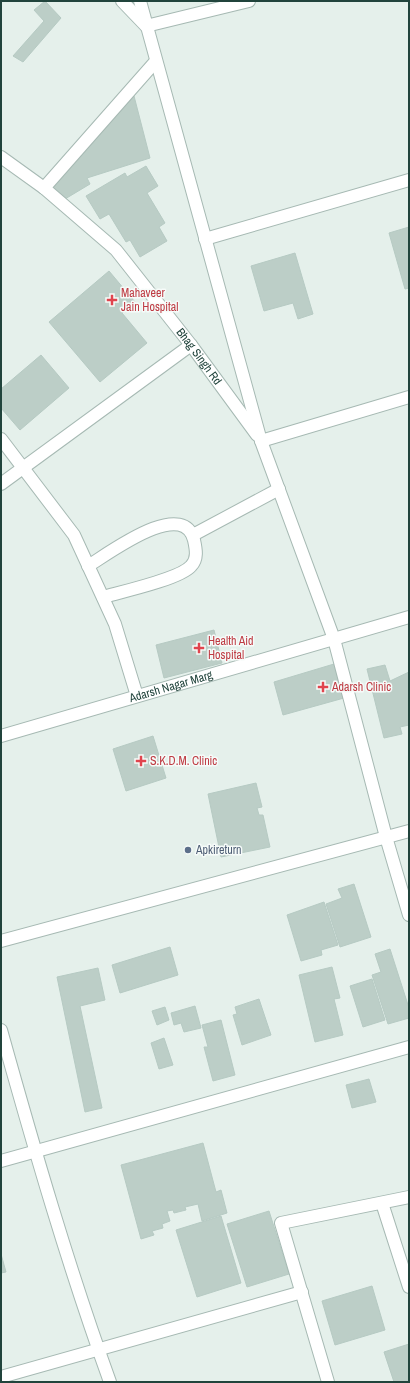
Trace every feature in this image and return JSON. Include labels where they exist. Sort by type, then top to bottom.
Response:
[{"type":"street","points":[[122,1],[146,26]]},
{"type":"street","points":[[140,1],[261,440],[334,639],[386,837],[409,915]]},
{"type":"street","points":[[146,26],[249,1]]},
{"type":"street","points":[[44,188],[156,61]]},
{"type":"street","name":"Bhag Singh Rd","points":[[1,157],[44,188],[116,250],[191,345],[261,440]]},
{"type":"street","points":[[205,239],[409,180]]},
{"type":"street","points":[[1,484],[191,345]]},
{"type":"street","points":[[261,440],[409,397]]},
{"type":"street","points":[[1,439],[24,467],[74,535],[115,624],[137,696]]},
{"type":"street","points":[[193,535],[279,488]]},
{"type":"street","points":[[88,566],[141,534],[162,526],[177,523],[185,526],[193,535],[196,547],[196,558],[191,566],[184,572],[160,581],[103,597]]},
{"type":"street","name":"Adarsh Nagar Marg","points":[[1,736],[409,616]]},
{"type":"street","points":[[1,941],[409,831]]},
{"type":"street","points":[[1,1030],[35,1152],[110,1382]]},
{"type":"street","points":[[1,1161],[409,1047]]},
{"type":"street","points":[[328,1382],[281,1223],[409,1197]]},
{"type":"street","points":[[382,1203],[409,1287]]},
{"type":"street","points":[[1,1377],[302,1292]]},
{"type":"building","points":[[45,1],[61,18],[23,62],[13,56],[44,21],[34,10]]},
{"type":"building","points":[[134,96],[150,158],[87,178],[90,184],[60,202],[49,190]]},
{"type":"building","points":[[146,166],[158,186],[147,193],[165,223],[159,227],[167,241],[140,257],[130,240],[126,242],[109,214],[100,219],[86,196],[125,173],[127,177]]},
{"type":"building","points":[[409,227],[409,288],[405,289],[389,233]]},
{"type":"building","points":[[295,253],[313,314],[298,319],[293,303],[264,311],[251,266]]},
{"type":"building","points":[[109,271],[135,302],[122,313],[147,343],[100,382],[49,322]]},
{"type":"building","points":[[41,355],[69,388],[20,430],[1,408],[1,389]]},
{"type":"building","points":[[214,630],[222,663],[164,678],[156,645]]},
{"type":"building","points":[[334,664],[344,698],[283,715],[274,682]]},
{"type":"building","points":[[385,665],[390,681],[409,672],[409,725],[400,727],[402,734],[384,738],[367,669]]},
{"type":"building","points":[[153,736],[166,778],[126,791],[113,749]]},
{"type":"building","points":[[256,783],[262,807],[257,808],[259,815],[263,815],[270,847],[221,857],[208,794]]},
{"type":"building","points":[[354,884],[371,937],[340,947],[326,904],[342,898],[338,889]]},
{"type":"building","points":[[324,902],[338,945],[321,950],[322,955],[301,961],[287,915]]},
{"type":"building","points":[[170,947],[178,975],[120,993],[112,965]]},
{"type":"building","points":[[390,949],[409,1008],[409,1018],[388,1024],[372,975],[381,972],[375,954]]},
{"type":"building","points":[[332,967],[340,998],[334,999],[343,1035],[315,1042],[299,975]]},
{"type":"building","points":[[98,968],[105,1000],[80,1006],[102,1108],[85,1112],[57,977]]},
{"type":"building","points":[[372,979],[385,1020],[363,1027],[350,986]]},
{"type":"building","points":[[259,999],[271,1035],[242,1045],[233,1015],[237,1014],[235,1007]]},
{"type":"building","points":[[195,1006],[201,1028],[184,1032],[181,1023],[174,1025],[171,1013]]},
{"type":"building","points":[[165,1007],[169,1020],[157,1025],[152,1011]]},
{"type":"building","points":[[221,1020],[235,1075],[213,1081],[204,1047],[208,1047],[202,1025]]},
{"type":"building","points":[[164,1038],[173,1065],[159,1069],[151,1043]]},
{"type":"building","points":[[369,1079],[376,1102],[352,1108],[346,1085]]},
{"type":"building","points":[[203,1143],[216,1192],[221,1190],[227,1213],[202,1221],[198,1204],[185,1207],[186,1210],[174,1213],[173,1210],[167,1211],[170,1221],[162,1224],[163,1228],[152,1231],[154,1235],[141,1239],[121,1165]]},
{"type":"building","points":[[269,1211],[289,1274],[247,1287],[227,1224]]},
{"type":"building","points":[[221,1216],[241,1283],[197,1297],[176,1230]]},
{"type":"building","points":[[1,1254],[6,1272],[1,1273]]},
{"type":"building","points":[[372,1286],[385,1330],[335,1345],[322,1301]]},
{"type":"building","points":[[409,1344],[409,1382],[394,1382],[384,1352]]},
{"type":"place","name":"Mahaveer Jain Hospital","points":[[112,300]]},
{"type":"place","name":"Health Aid Hospital","points":[[199,648]]},
{"type":"place","name":"Adarsh Clinic","points":[[323,687]]},
{"type":"place","name":"S.K.D.M. Clinic","points":[[141,761]]},
{"type":"place","name":"Apkireturn","points":[[188,850]]}]
